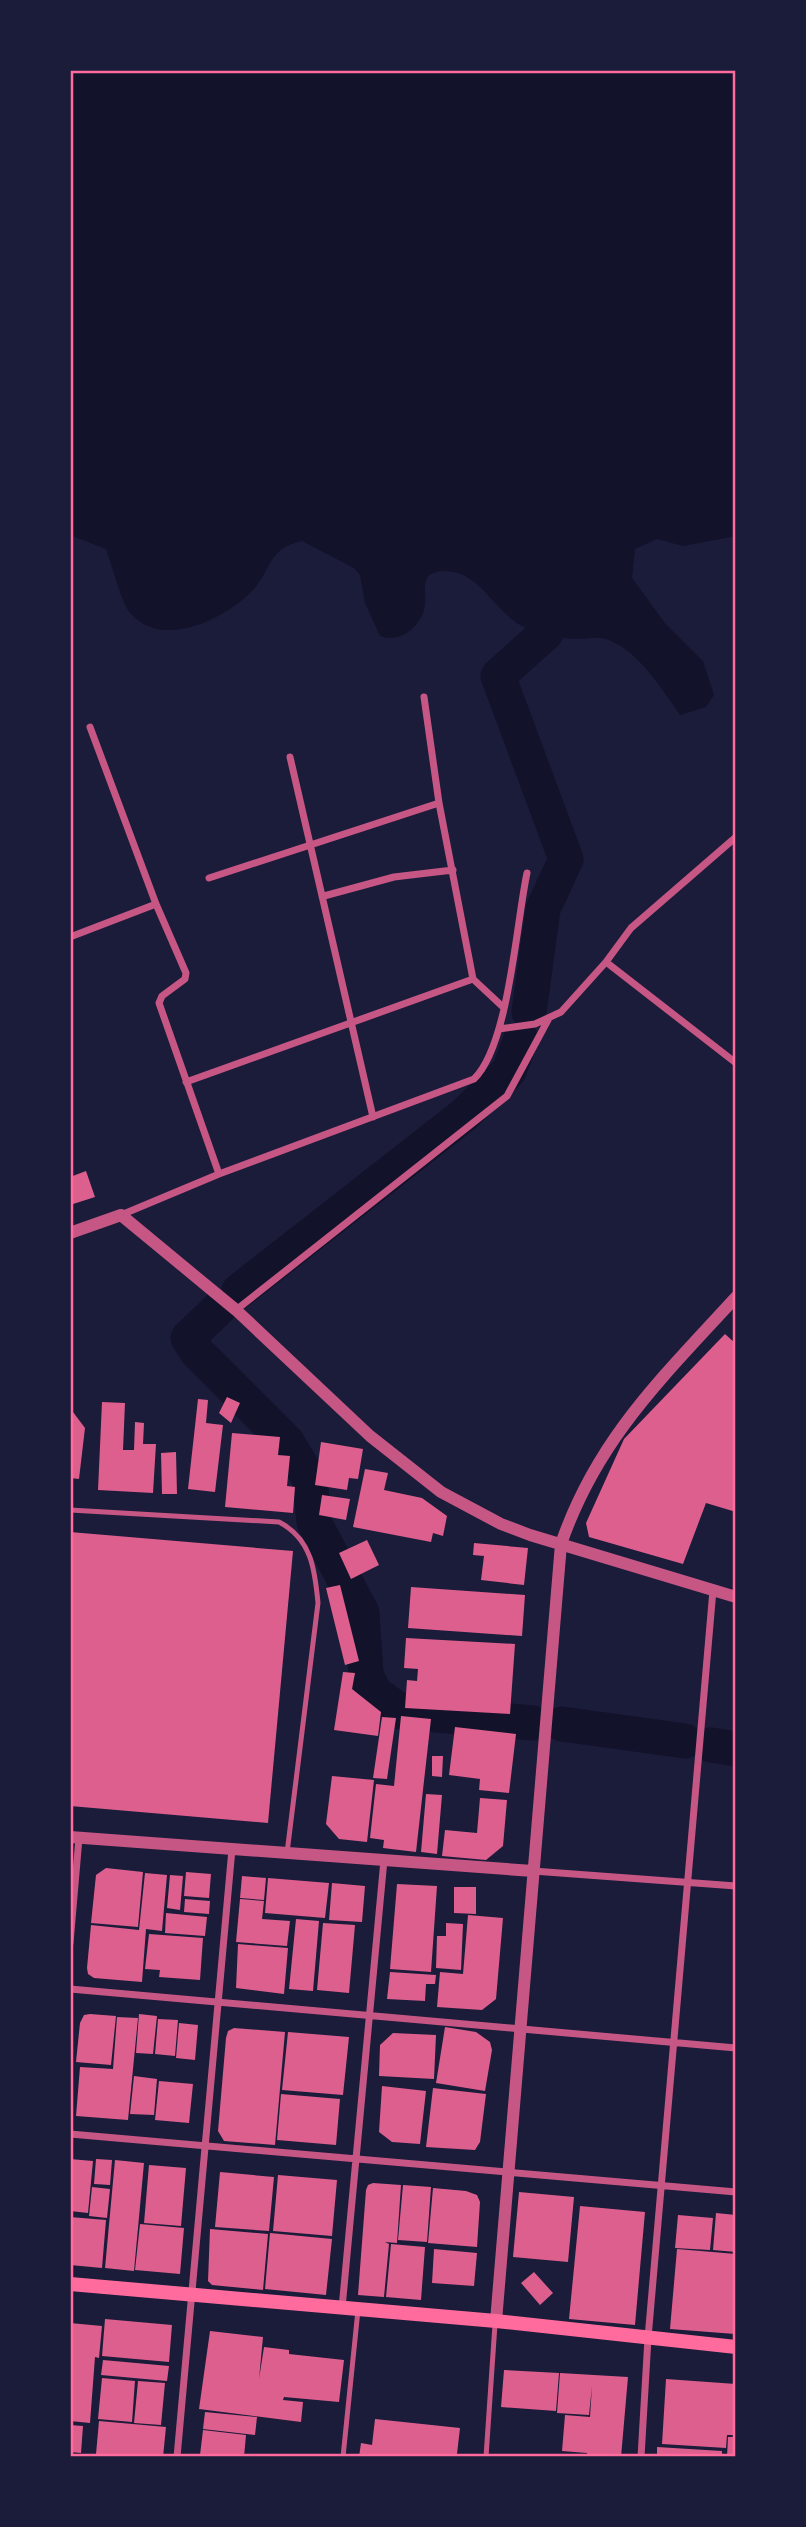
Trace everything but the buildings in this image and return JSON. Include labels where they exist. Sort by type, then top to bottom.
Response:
[{"type":"main road","points":[[70,2284],[495,2321],[736,2347]]},
{"type":"street","points":[[425,697],[439,803],[473,979],[503,1007]]},
{"type":"street","points":[[90,727],[156,904],[186,973],[184,979],[162,996],[159,1003],[219,1174]]},
{"type":"street","points":[[290,757],[312,843],[373,1117]]},
{"type":"street","points":[[209,878],[439,803]]},
{"type":"street","points":[[499,1028],[548,1020],[561,1012],[606,962],[631,928],[736,837]]},
{"type":"street","points":[[324,896],[394,877],[453,870]]},
{"type":"street","points":[[70,1233],[474,1079],[490,1058],[499,1028],[527,873]]},
{"type":"street","points":[[70,937],[156,904]]},
{"type":"street","points":[[606,962],[736,1063]]},
{"type":"street","points":[[186,1082],[351,1020],[473,979]]},
{"type":"street","points":[[236,1310],[507,1096],[548,1020]]},
{"type":"street","points":[[121,1215],[236,1310],[370,1436],[433,1485],[501,1524],[736,1597]]},
{"type":"street","points":[[495,2321],[561,1544],[585,1483],[605,1449],[636,1406],[736,1297]]},
{"type":"street","points":[[641,2457],[648,2338],[713,1590]]},
{"type":"street","points":[[70,1943],[75,1837],[736,1886]]},
{"type":"street","points":[[177,2457],[232,1849]]},
{"type":"street","points":[[342,2308],[384,1860]]},
{"type":"street","points":[[70,1989],[736,2048]]},
{"type":"street","points":[[70,2134],[736,2192]]},
{"type":"lane","points":[[70,1510],[279,1522],[289,1527],[306,1548],[314,1568],[318,1603],[287,1853]]},
{"type":"lane","points":[[343,2457],[358,2309]]},
{"type":"lane","points":[[486,2457],[495,2321]]},
{"type":"shaded area","points":[[70,70],[736,70],[736,536],[683,546],[657,539],[635,549],[632,578],[664,622],[703,661],[714,695],[706,707],[680,715],[648,671],[618,644],[602,638],[574,639],[554,636],[522,626],[478,585],[458,573],[446,571],[430,575],[425,584],[424,610],[417,623],[401,636],[380,636],[365,603],[360,575],[354,568],[302,541],[282,549],[251,592],[210,620],[177,630],[160,629],[145,624],[131,614],[120,593],[106,549],[70,535]]},
{"type":"waterway","points":[[529,1012],[543,909],[566,859],[498,676],[546,633]]},
{"type":"waterway","points":[[239,1291],[464,1115],[509,1071],[521,1039]]},
{"type":"waterway","points":[[219,1308],[188,1338],[197,1352],[287,1442],[310,1480],[314,1522],[362,1613],[366,1675],[375,1693],[401,1712],[533,1723]]},
{"type":"waterway","points":[[562,1724],[685,1741]]},
{"type":"waterway","points":[[711,1745],[736,1749]]}]
